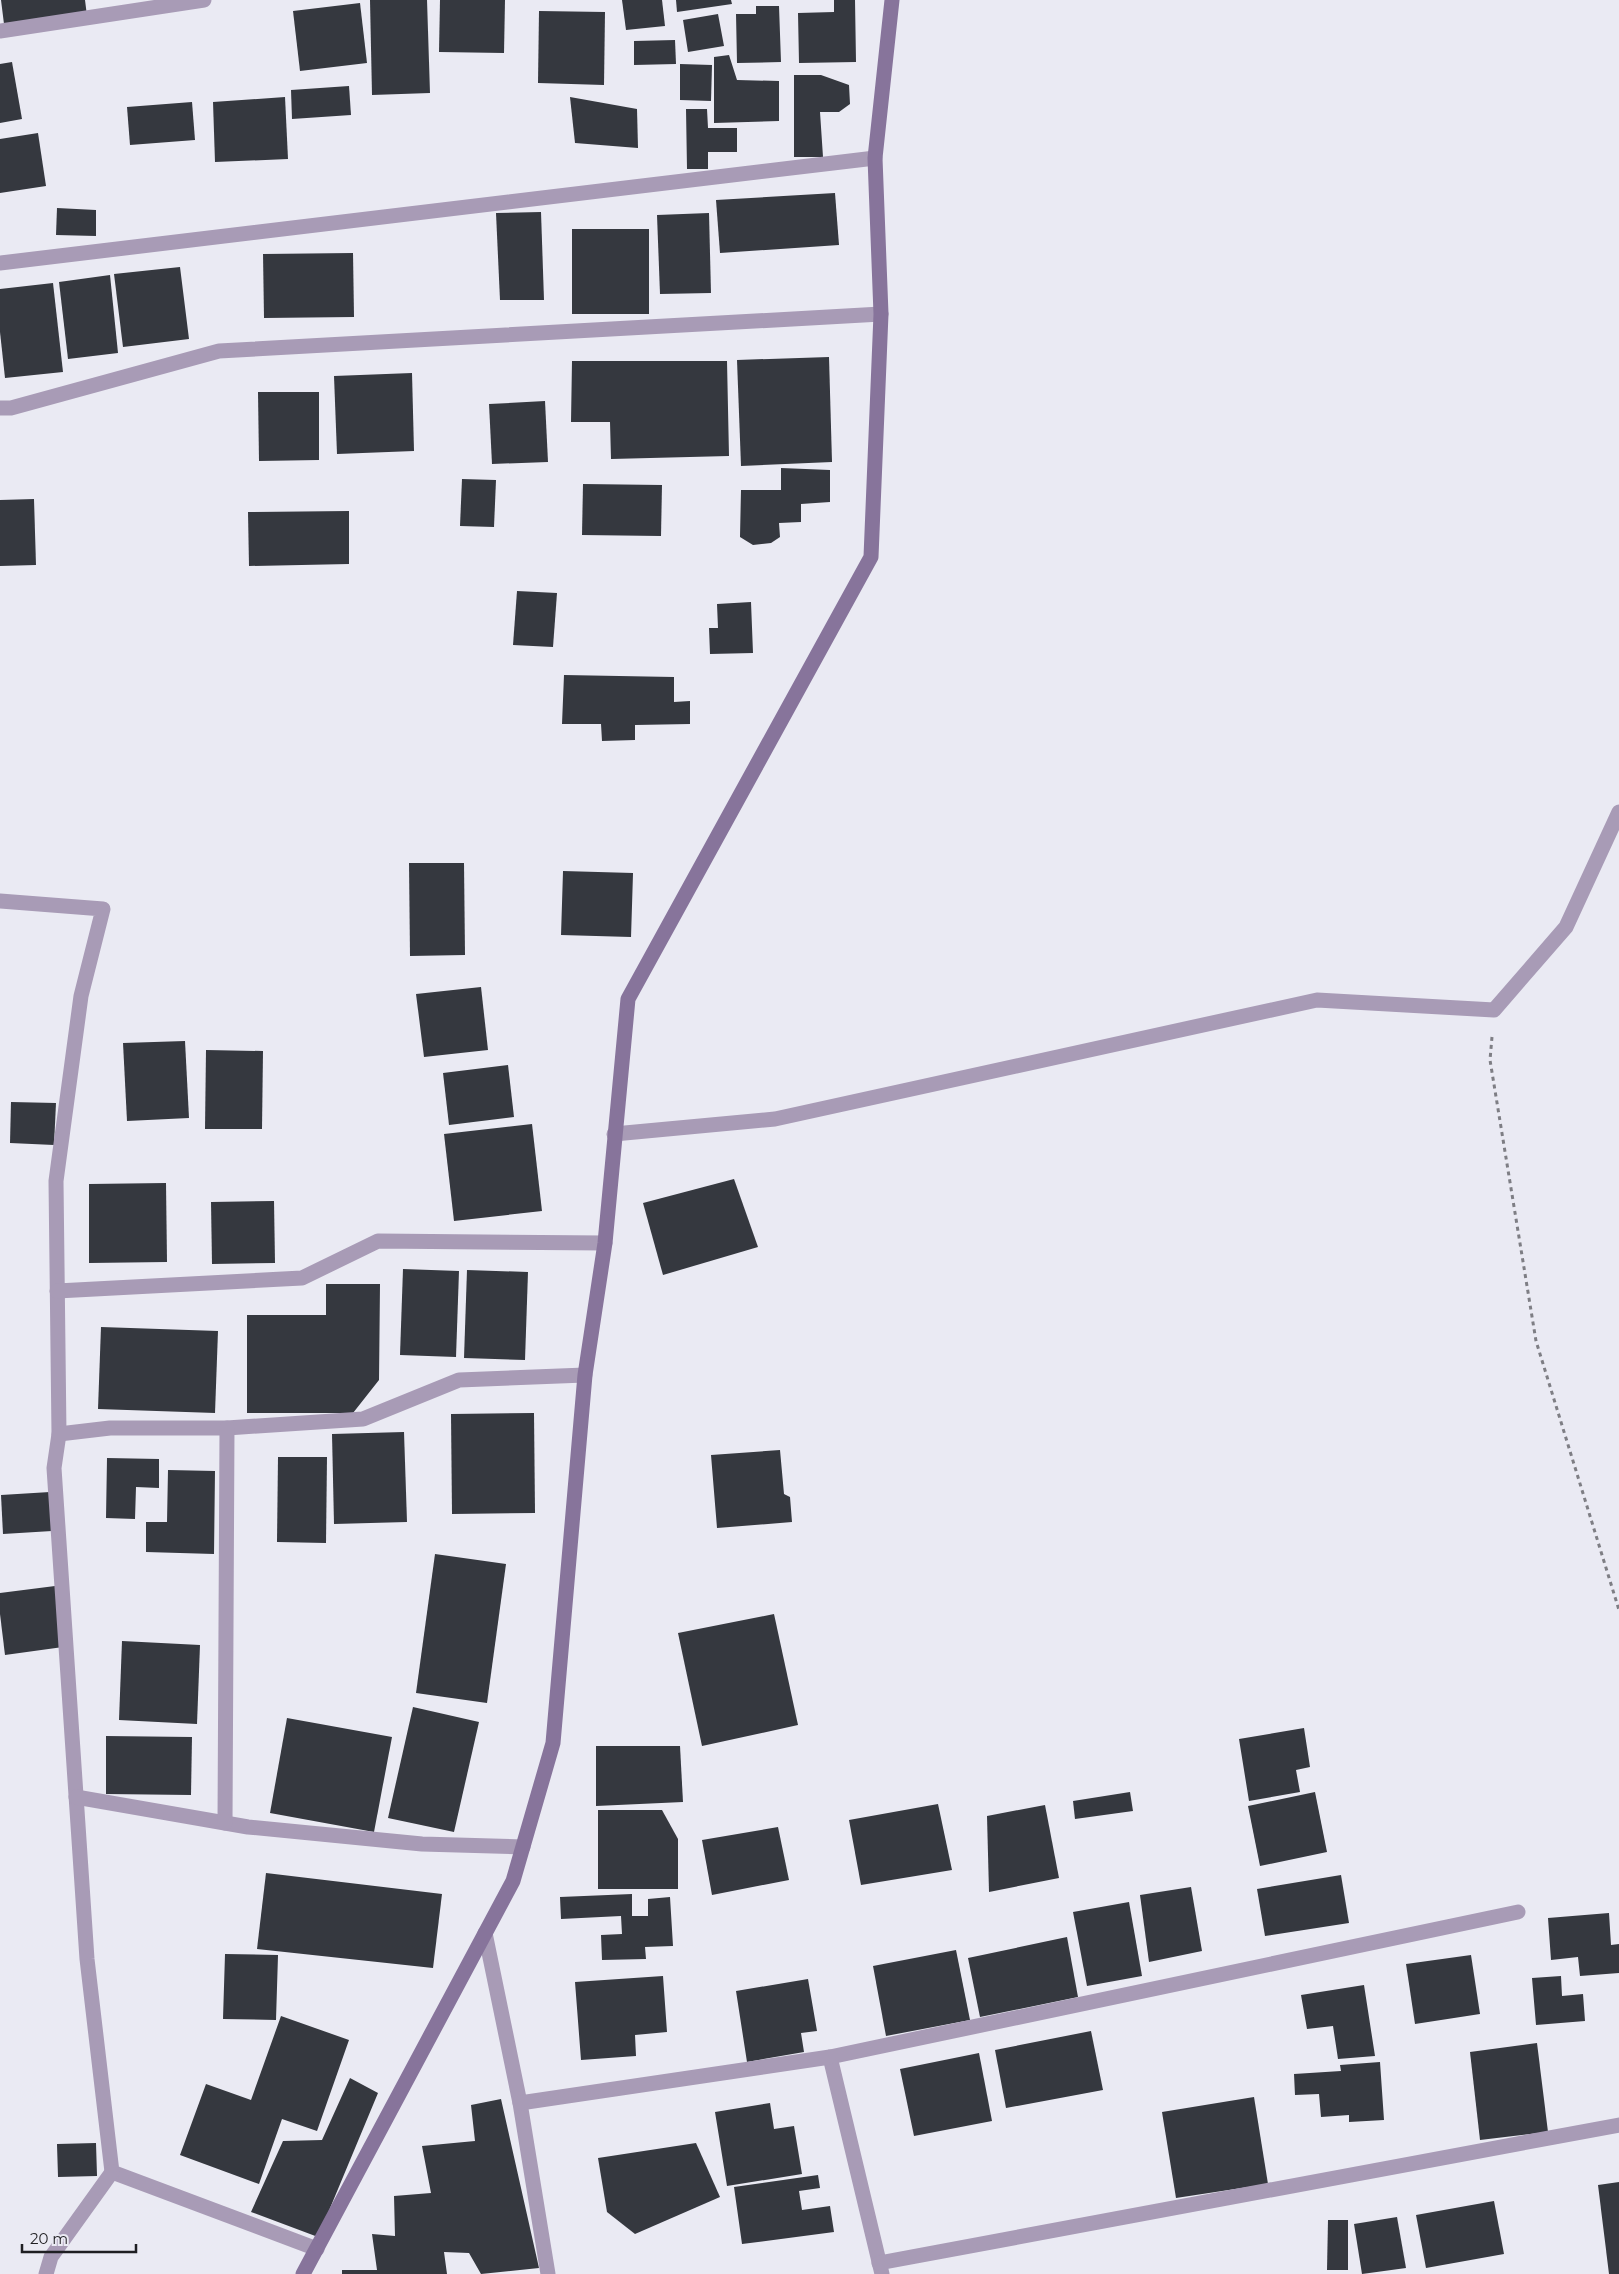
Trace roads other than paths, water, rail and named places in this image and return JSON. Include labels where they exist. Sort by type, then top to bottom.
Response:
[{"type":"street","points":[[0,31],[204,0]]},
{"type":"street","points":[[303,2274],[513,1881],[553,1742],[585,1375],[605,1242],[628,998],[871,557],[881,314],[875,158],[892,0]]},
{"type":"street","points":[[0,263],[875,158]]},
{"type":"street","points":[[0,408],[11,408],[219,351],[881,314]]},
{"type":"street","points":[[614,1134],[775,1119],[1317,1000],[1494,1010],[1566,926],[1619,812]]},
{"type":"street","points":[[0,901],[103,909],[81,996],[56,1181],[59,1434],[54,1468],[87,1959],[112,2172],[51,2257],[46,2274]]},
{"type":"street","points":[[57,1291],[302,1278],[378,1241],[605,1242]]},
{"type":"street","points":[[59,1434],[110,1428],[227,1428],[363,1419],[459,1380],[585,1375]]},
{"type":"street","points":[[225,1823],[227,1428]]},
{"type":"street","points":[[76,1798],[225,1823],[422,1844],[523,1847]]},
{"type":"street","points":[[520,2103],[830,2057],[1518,1912]]},
{"type":"street","points":[[484,1933],[520,2103],[548,2274]]},
{"type":"street","points":[[830,2057],[880,2269],[1619,2125]]},
{"type":"street","points":[[112,2172],[317,2249]]}]
